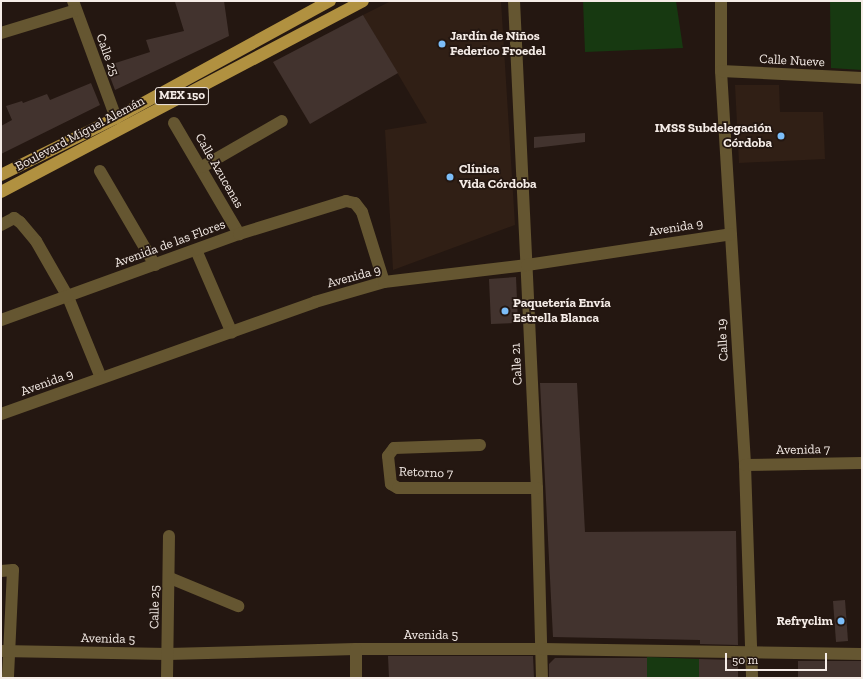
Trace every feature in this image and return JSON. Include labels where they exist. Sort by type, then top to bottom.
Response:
[{"type":"main road","name":"Boulevard Miguel Alemán","points":[[1,175],[116,118],[330,1]]},
{"type":"main road","name":"Boulevard Miguel Alemán","points":[[1,192],[363,1]]},
{"type":"main road","points":[[304,16],[310,28]]},
{"type":"street","name":"Calle 21","points":[[514,1],[537,488],[542,678]]},
{"type":"street","name":"Calle 19","points":[[721,1],[721,71],[745,465],[752,678]]},
{"type":"street","points":[[1,33],[74,5]]},
{"type":"street","name":"Calle 25","points":[[74,5],[116,118]]},
{"type":"street","name":"Calle Nueve","points":[[721,71],[862,78]]},
{"type":"street","points":[[202,167],[282,121]]},
{"type":"street","name":"Calle Azucenas","points":[[174,123],[202,167],[239,234]]},
{"type":"street","points":[[100,171],[155,265]]},
{"type":"street","name":"Avenida de las Flores","points":[[1,320],[239,234],[346,201],[359,206],[362,212],[384,282]]},
{"type":"street","points":[[1,225],[14,218],[26,227],[44,254],[68,296],[101,378]]},
{"type":"street","name":"Avenida 9","points":[[1,414],[232,333],[315,302],[384,282],[527,265],[731,234]]},
{"type":"street","points":[[196,250],[232,333]]},
{"type":"street","name":"Retorno 7","points":[[480,445],[394,448],[388,456],[391,484],[398,488],[537,488]]},
{"type":"street","name":"Avenida 7","points":[[745,465],[862,463]]},
{"type":"street","name":"Calle 25","points":[[167,678],[170,536]]},
{"type":"street","points":[[1,571],[13,570],[6,651],[8,678]]},
{"type":"street","points":[[170,578],[238,606]]},
{"type":"street","points":[[356,649],[356,678]]},
{"type":"street","name":"Avenida 5","points":[[6,651],[168,654],[356,649],[542,649],[862,654]]},
{"type":"shaded area","points":[[391,1],[501,1],[515,225],[393,270],[385,130],[427,123],[363,15]]},
{"type":"shaded area","name":"IMSS Subdelegación Córdoba","points":[[735,85],[779,85],[780,112],[823,112],[825,159],[739,163]]},
{"type":"green space","points":[[583,1],[676,1],[683,48],[585,52]]},
{"type":"green space","points":[[830,1],[862,1],[862,70],[831,68]]},
{"type":"green space","points":[[647,657],[699,659],[699,678],[647,678]]},
{"type":"building","points":[[224,1],[229,36],[115,90],[106,66],[150,52],[146,40],[184,31],[175,2]]},
{"type":"building","points":[[363,15],[398,73],[310,124],[273,62]]},
{"type":"building","points":[[91,83],[100,105],[1,154],[1,126],[12,120],[6,106],[22,101],[23,103],[47,94],[50,100]]},
{"type":"building","points":[[585,133],[585,142],[534,148],[534,137]]},
{"type":"building","points":[[516,277],[518,323],[491,324],[489,279]]},
{"type":"building","points":[[540,383],[577,383],[585,532],[736,531],[738,645],[700,644],[700,640],[553,637]]},
{"type":"building","name":"Refryclim","points":[[845,600],[848,641],[836,642],[833,601]]},
{"type":"building","points":[[388,656],[533,656],[534,678],[389,678]]},
{"type":"building","points":[[555,658],[647,658],[647,678],[549,678],[549,664]]},
{"type":"building","points":[[699,659],[738,660],[738,678],[699,678]]},
{"type":"building","points":[[798,661],[862,661],[862,678],[798,678]]},
{"type":"place","name":"Jardín de Niños Federico Froedel","points":[[442,44]]},
{"type":"place","name":"IMSS Subdelegación Córdoba","points":[[781,136]]},
{"type":"place","name":"Clínica Vida Córdoba","points":[[450,177]]},
{"type":"place","name":"Paquetería Envía Estrella Blanca","points":[[505,311]]},
{"type":"place","name":"Refryclim","points":[[841,621]]}]
